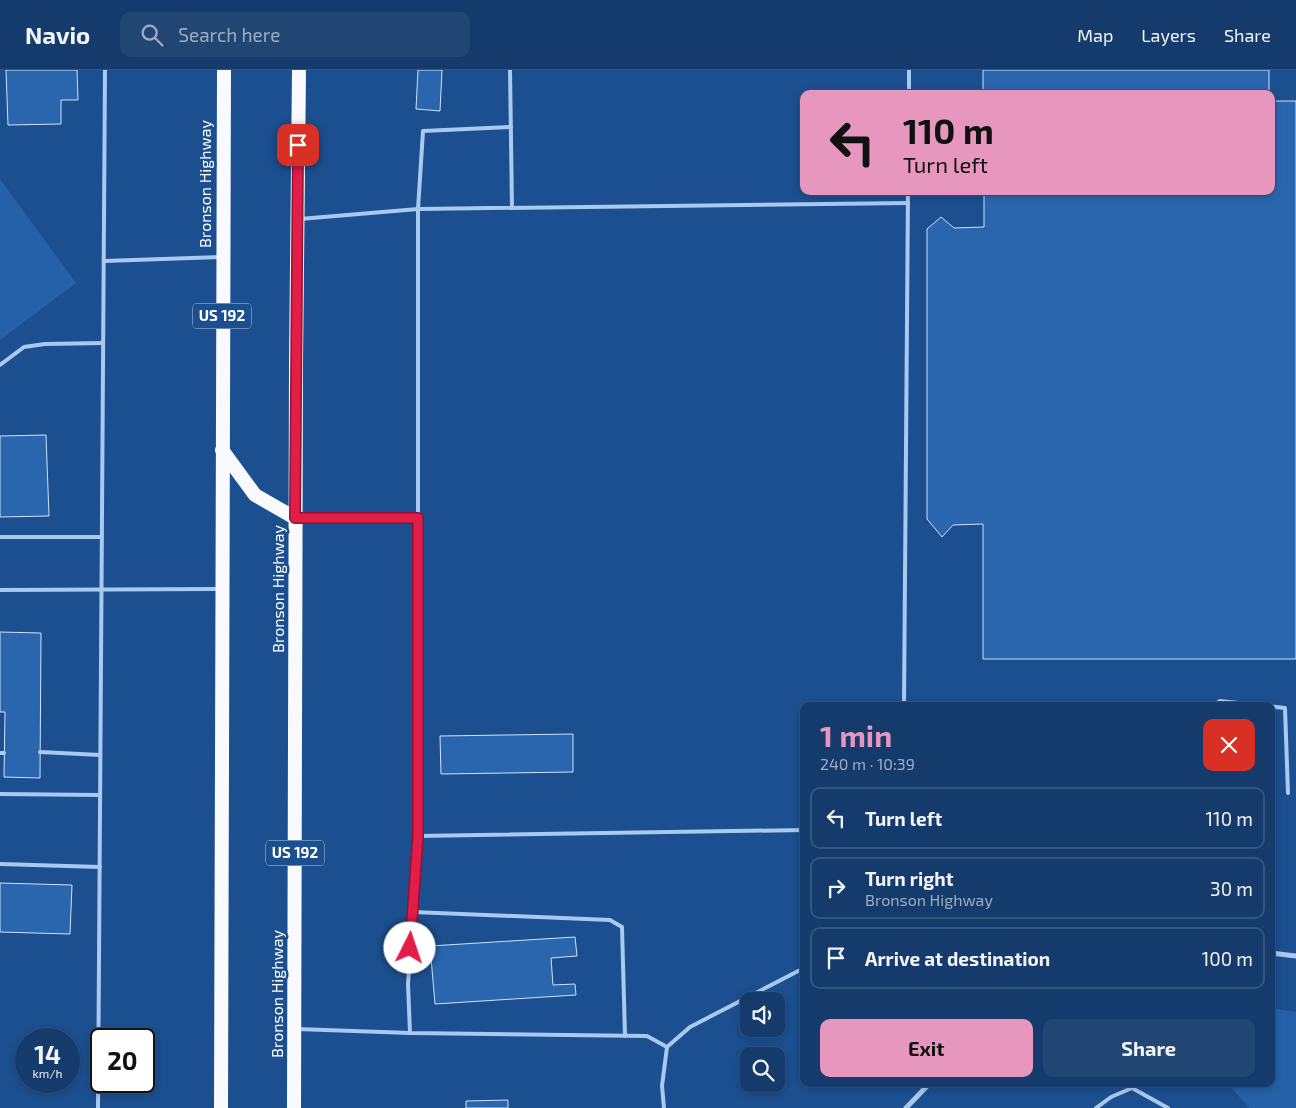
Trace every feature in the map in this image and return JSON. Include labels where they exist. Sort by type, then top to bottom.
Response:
[{"type":"highway","name":"Bronson Highway","points":[[221,1108],[224,70]]},
{"type":"highway","name":"Bronson Highway","points":[[294,1108],[295,518],[299,70]]},
{"type":"highway","points":[[222,450],[255,495],[295,518]]},
{"type":"street","points":[[1275,953],[1296,956]]},
{"type":"street","points":[[906,1108],[926,1087]]},
{"type":"lane","points":[[98,1108],[105,70]]},
{"type":"lane","points":[[510,70],[512,208]]},
{"type":"lane","points":[[909,70],[909,90]]},
{"type":"lane","points":[[410,1033],[408,984],[418,836],[418,209],[423,131],[511,127]]},
{"type":"lane","points":[[904,702],[908,195]]},
{"type":"lane","points":[[298,219],[418,209],[908,203]]},
{"type":"lane","points":[[104,261],[222,257]]},
{"type":"lane","points":[[0,365],[24,347],[45,344],[103,343]]},
{"type":"lane","points":[[295,518],[418,518]]},
{"type":"lane","points":[[0,537],[101,537]]},
{"type":"lane","points":[[0,590],[221,589]]},
{"type":"lane","points":[[1275,707],[1284,708],[1288,793]]},
{"type":"lane","points":[[40,752],[100,756]]},
{"type":"lane","points":[[0,794],[100,795]]},
{"type":"lane","points":[[418,836],[800,830]]},
{"type":"lane","points":[[0,864],[100,867]]},
{"type":"lane","points":[[413,912],[610,920],[622,926],[625,1036]]},
{"type":"lane","points":[[664,1108],[662,1086],[667,1046],[690,1027],[800,970]]},
{"type":"lane","points":[[294,1028],[410,1033],[647,1036],[667,1046]]},
{"type":"lane","points":[[1096,1108],[1111,1096],[1129,1087]]},
{"type":"lane","points":[[1133,1087],[1168,1108]]},
{"type":"shaded area","points":[[0,179],[76,283],[0,340]]},
{"type":"shaded area","points":[[1275,1009],[1296,1012],[1296,1108],[1249,1108],[1231,1087],[1275,1087]]},
{"type":"building","points":[[6,70],[77,70],[78,100],[61,100],[61,124],[8,125]]},
{"type":"building","points":[[418,70],[442,70],[440,111],[416,109]]},
{"type":"building","points":[[983,70],[1269,70],[1269,90],[983,90]]},
{"type":"building","points":[[1275,101],[1296,101],[1296,659],[983,659],[983,524],[953,525],[942,537],[927,519],[927,229],[941,217],[954,228],[984,227],[984,195],[1275,195]]},
{"type":"building","points":[[46,435],[49,516],[0,517],[0,436]]},
{"type":"building","points":[[0,632],[41,633],[40,778],[4,777],[5,712],[0,712]]},
{"type":"building","points":[[573,734],[573,772],[441,774],[440,736]]},
{"type":"building","points":[[0,883],[72,885],[70,934],[0,932]]},
{"type":"building","points":[[575,937],[577,956],[551,958],[553,985],[575,984],[576,995],[435,1004],[430,946]]},
{"type":"building","points":[[508,1100],[508,1108],[466,1108],[466,1101]]},
{"type":"route","points":[[298,145],[295,518],[418,518],[418,836],[410,948]]}]
